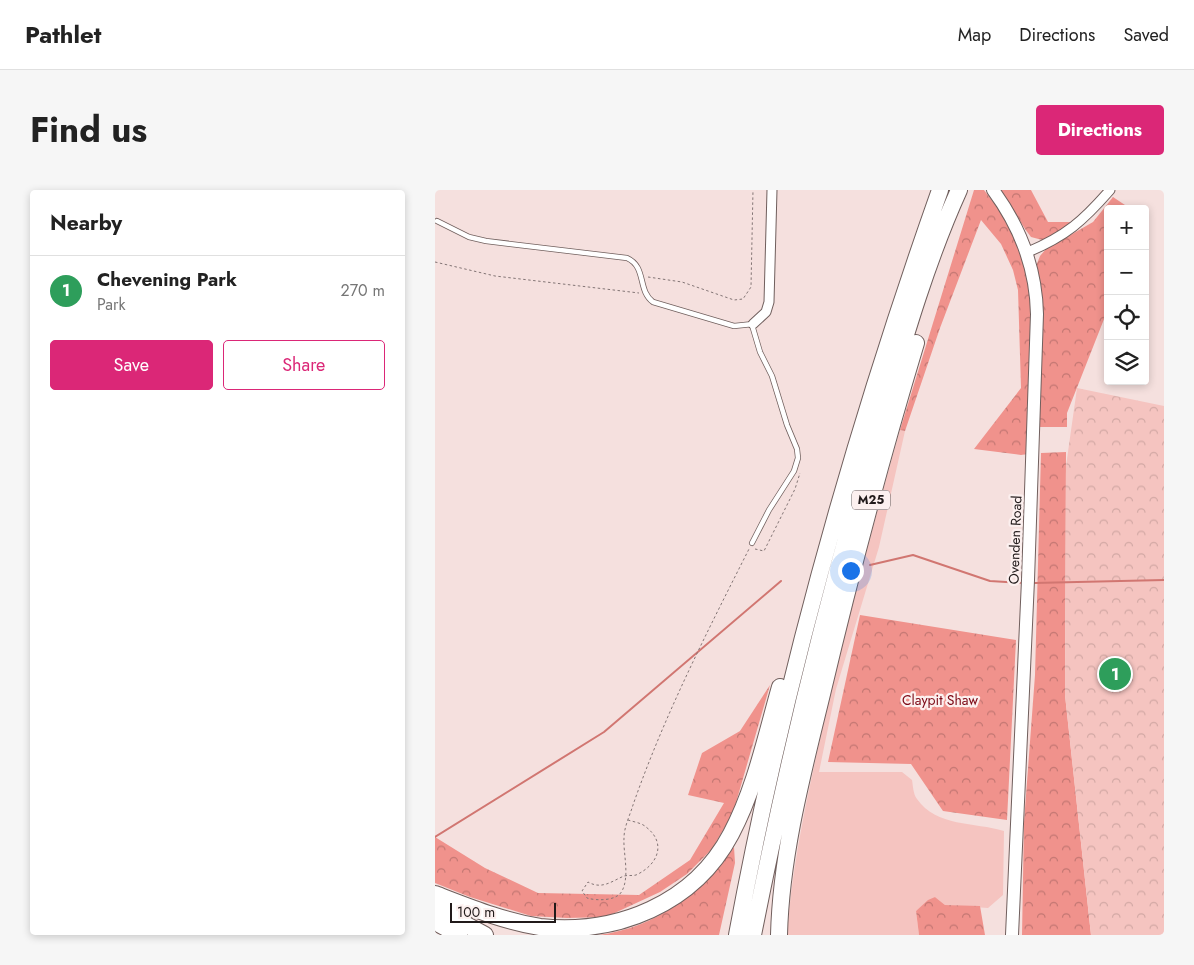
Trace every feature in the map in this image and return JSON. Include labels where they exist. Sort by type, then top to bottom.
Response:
[{"type":"highway","name":"M25","points":[[737,935],[760,819],[794,673],[858,440],[940,190]]},
{"type":"highway","name":"M25","points":[[753,935],[788,767],[839,564],[910,325],[948,214],[960,190]]},
{"type":"highway","name":"M25","points":[[779,935],[785,872],[795,814],[837,630],[886,445],[960,190]]},
{"type":"highway","name":"M25","points":[[435,894],[522,924],[560,929],[588,929],[623,922],[657,909],[685,890],[702,874],[731,835],[749,791],[825,517],[833,493],[858,440]]},
{"type":"highway","points":[[435,908],[485,935]]},
{"type":"highway","points":[[435,922],[459,935]]},
{"type":"main road","name":"Ovenden Road","points":[[993,190],[1012,219],[1027,252],[1033,273],[1037,314],[1029,580],[1013,935]]},
{"type":"street","points":[[752,325],[766,312],[769,302],[771,190]]},
{"type":"street","points":[[1027,252],[1054,241],[1071,229],[1090,213],[1110,190]]},
{"type":"lane","points":[[437,221],[469,237],[485,241],[627,258],[639,268],[644,290],[653,302],[734,326],[752,325],[797,448],[797,461],[752,544]]},
{"type":"path","points":[[642,278],[666,278],[734,300],[743,299],[751,288],[753,190]]},
{"type":"path","points":[[435,262],[495,276],[644,290]]},
{"type":"path","points":[[628,820],[643,825],[650,830],[658,843],[659,855],[654,862],[638,874],[624,876],[616,882],[604,885],[588,882],[583,888],[583,893],[590,899],[615,897],[623,889],[624,876],[624,840],[628,820],[664,725],[750,547],[764,551],[799,479],[800,466],[797,461]]},
{"type":"green space","points":[[974,190],[984,190],[1016,236],[1032,292],[1028,454],[1021,455],[974,449],[1021,388],[1018,290],[1013,270],[1001,244],[981,220],[940,328],[905,431],[900,430]]},
{"type":"green space","points":[[1001,190],[1031,190],[1048,222],[1072,222],[1046,241],[1031,237]]},
{"type":"green space","points":[[1113,197],[1125,205],[1107,205]]},
{"type":"green space","points":[[1104,208],[1104,319],[1067,413],[1067,427],[1040,427],[1036,266],[1040,256],[1046,249],[1093,222]]},
{"type":"green space","points":[[1077,388],[1164,406],[1164,935],[1091,935],[1065,695],[1066,466]]},
{"type":"green space","points":[[900,430],[905,431],[879,547],[836,689],[819,772],[902,772],[912,780],[917,799],[935,815],[957,822],[1004,831],[1003,895],[988,908],[945,905],[935,897],[916,911],[919,935],[787,935],[796,857],[822,730],[859,579]]},
{"type":"green space","points":[[1066,452],[1065,695],[1091,935],[1022,935],[1024,822],[1035,675],[1041,453]]},
{"type":"green space","name":"Claypit Shaw","points":[[860,615],[1016,640],[1007,820],[943,811],[911,764],[828,762]]},
{"type":"green space","points":[[770,685],[733,813],[712,849],[687,874],[660,892],[606,917],[567,918],[531,916],[470,897],[435,883],[435,837],[485,868],[538,893],[639,895],[690,860],[724,803],[688,795],[702,753],[740,731]]},
{"type":"green space","points":[[734,847],[735,863],[719,935],[599,935],[620,931],[640,924],[675,906],[707,879]]},
{"type":"green space","points":[[935,897],[945,905],[980,906],[985,935],[919,935],[916,911],[928,900]]},
{"type":"waterway","points":[[870,565],[913,555],[990,581],[1024,583]]},
{"type":"waterway","points":[[1034,583],[1164,580]]},
{"type":"waterway","points":[[435,837],[604,732],[781,581]]},
{"type":"place","name":"Chevening Park","points":[[1115,674]]}]
